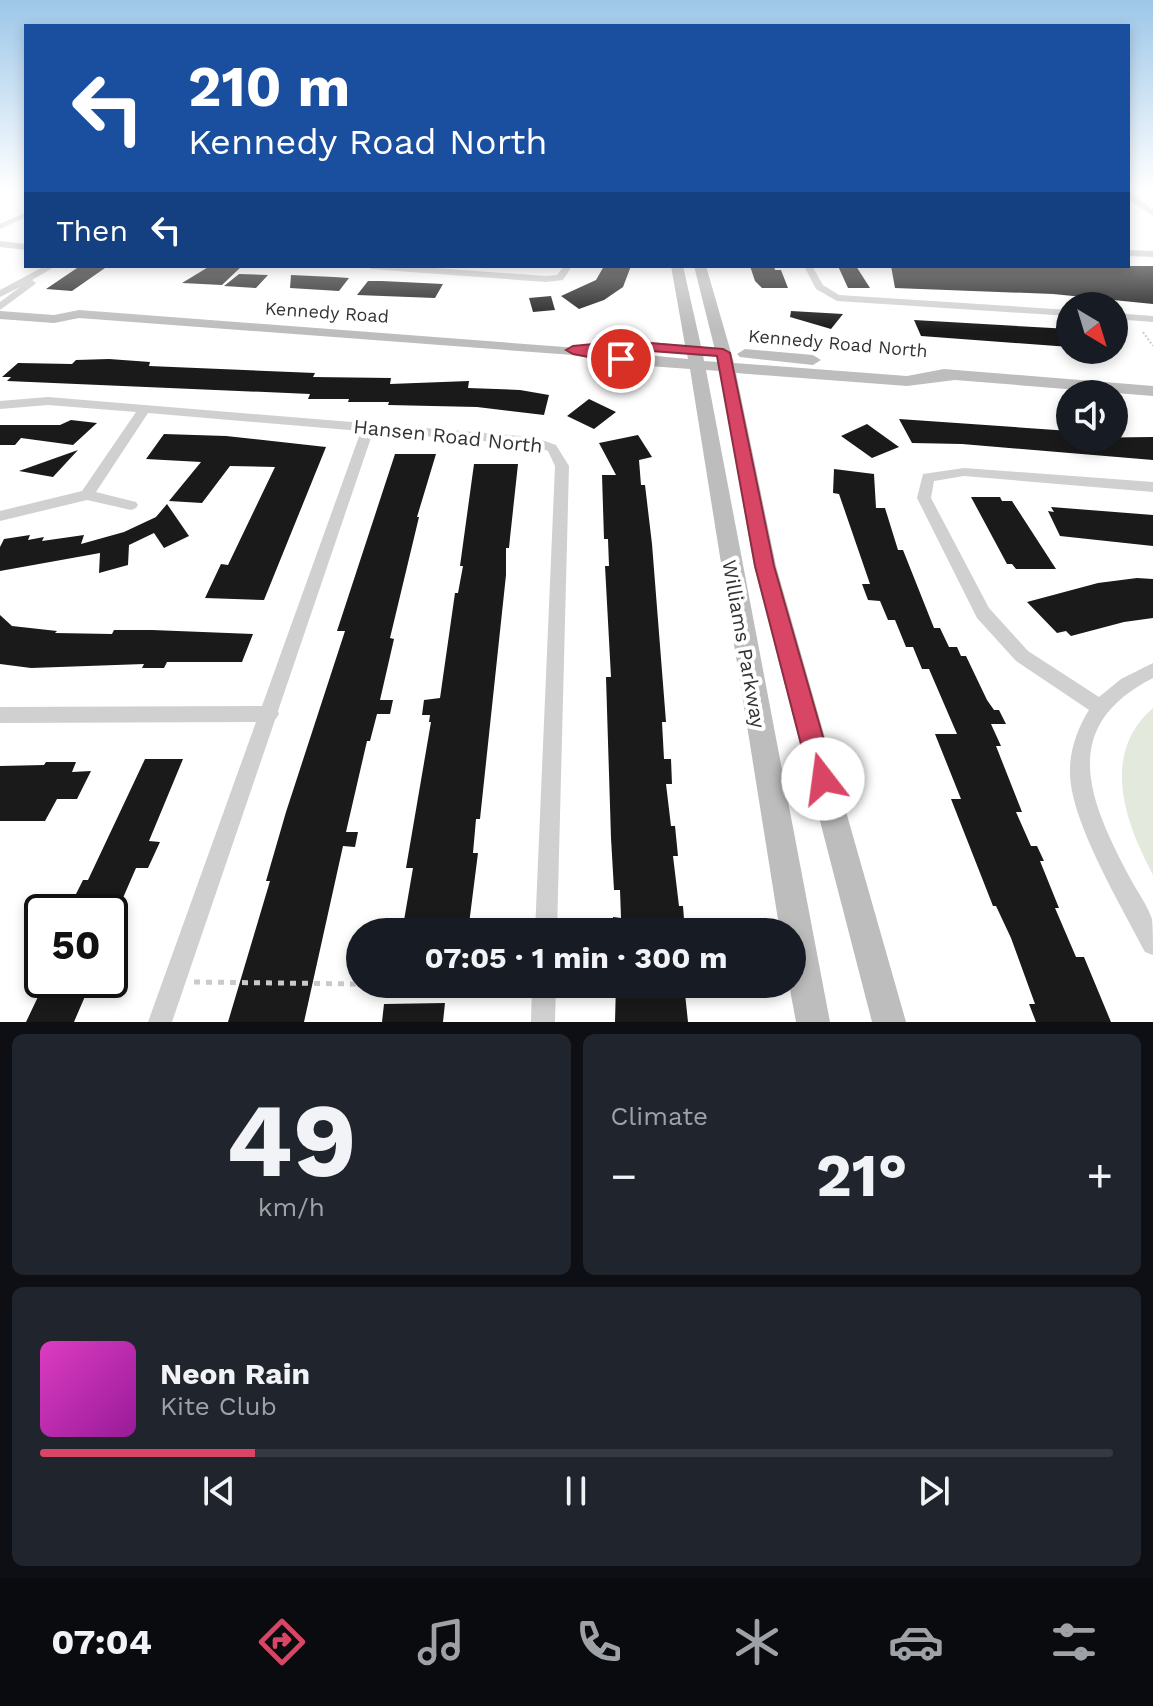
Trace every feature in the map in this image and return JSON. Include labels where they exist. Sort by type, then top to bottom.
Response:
[{"type":"main road","name":"Williams Parkway","points":[[677,268],[813,1022]]},
{"type":"main road","name":"Williams Parkway","points":[[701,268],[725,360],[765,566],[889,1022]]},
{"type":"main road","name":"Kennedy Road","points":[[1,304],[54,319],[79,314],[573,350]]},
{"type":"main road","name":"Kennedy Road North","points":[[573,350],[621,359],[725,360],[907,381],[955,375],[1153,391]]},
{"type":"street","points":[[0,244],[24,247]]},
{"type":"street","points":[[1130,253],[1153,254]]},
{"type":"street","points":[[1,304],[32,285],[31,279],[49,268]]},
{"type":"street","points":[[434,268],[546,279],[560,278],[567,268]]},
{"type":"street","points":[[809,268],[819,287],[837,298],[1056,312]]},
{"type":"street","points":[[1128,317],[1153,319]]},
{"type":"street","name":"Hansen Road North","points":[[0,405],[48,401],[145,408],[548,443],[555,449],[562,466],[546,918]]},
{"type":"street","points":[[87,495],[145,408]]},
{"type":"street","points":[[160,1022],[368,428]]},
{"type":"street","points":[[1099,707],[1022,656],[983,613],[924,498],[928,477],[964,472],[1153,487]]},
{"type":"street","points":[[0,516],[87,495],[131,505]]},
{"type":"street","points":[[1153,670],[1124,684],[1099,707],[1083,739],[1079,778],[1098,831],[1153,944]]},
{"type":"street","points":[[0,715],[270,714]]},
{"type":"street","points":[[543,1022],[544,998]]},
{"type":"path","points":[[175,982],[346,984]]},
{"type":"shaded area","points":[[1153,708],[1153,875],[1127,811],[1122,767],[1127,746],[1137,726]]},
{"type":"building","points":[[1153,266],[1153,304],[1128,302],[1128,292],[1053,294],[895,288],[891,268]]},
{"type":"building","points":[[77,268],[105,268],[72,291],[46,289]]},
{"type":"building","points":[[207,268],[240,268],[222,285],[182,283]]},
{"type":"building","points":[[603,268],[630,268],[623,287],[604,300],[579,309],[561,296],[596,280]]},
{"type":"building","points":[[751,268],[774,268],[781,270],[788,288],[762,288],[755,281]]},
{"type":"building","points":[[839,268],[857,268],[870,288],[848,288]]},
{"type":"building","points":[[239,274],[268,275],[256,288],[224,286]]},
{"type":"building","points":[[291,275],[349,278],[339,291],[290,288]]},
{"type":"building","points":[[368,281],[443,284],[435,298],[357,295]]},
{"type":"building","points":[[551,296],[555,310],[533,312],[529,298]]},
{"type":"building","points":[[791,311],[843,314],[831,329],[790,317]]},
{"type":"building","points":[[914,320],[1056,328],[1056,346],[921,336]]},
{"type":"building","points":[[76,360],[150,362],[149,366],[315,373],[313,377],[391,378],[390,384],[469,381],[468,388],[520,390],[549,395],[544,415],[477,407],[308,399],[310,394],[7,381],[11,377],[2,377],[18,363],[72,364]]},
{"type":"building","points":[[589,399],[616,412],[594,429],[567,416]]},
{"type":"building","points":[[899,419],[1056,430],[1056,452],[912,443]]},
{"type":"building","points":[[71,420],[97,423],[73,445],[21,438],[15,445],[0,445],[0,425],[60,425]]},
{"type":"building","points":[[867,424],[899,447],[872,458],[841,436]]},
{"type":"building","points":[[164,434],[226,436],[326,447],[264,600],[205,598],[221,564],[228,565],[275,467],[230,466],[202,503],[169,501],[201,462],[146,459]]},
{"type":"building","points":[[638,435],[652,457],[639,460],[652,544],[666,722],[662,722],[664,759],[671,759],[672,784],[666,784],[678,856],[673,856],[679,906],[683,906],[684,918],[621,918],[620,890],[614,890],[606,677],[611,677],[605,566],[609,566],[608,539],[604,539],[602,475],[616,475],[599,443]]},
{"type":"building","points":[[1128,437],[1153,437],[1153,460],[1058,452],[1128,452]]},
{"type":"building","points":[[78,450],[53,477],[19,471]]},
{"type":"building","points":[[395,454],[436,454],[417,517],[390,638],[394,639],[380,700],[393,700],[390,714],[377,714],[370,741],[367,741],[346,832],[358,832],[355,847],[343,846],[304,1022],[228,1022],[270,881],[266,881],[286,812],[345,631],[337,631]]},
{"type":"building","points":[[474,464],[518,464],[509,548],[506,548],[506,575],[480,819],[476,819],[473,853],[478,853],[470,918],[404,918],[413,868],[406,868],[431,722],[430,715],[422,715],[424,700],[440,698],[455,593],[458,593],[463,566],[460,566]]},
{"type":"building","points":[[834,469],[874,474],[876,508],[885,508],[898,550],[903,550],[934,628],[940,628],[949,647],[957,647],[961,656],[966,656],[987,700],[994,710],[999,710],[1006,724],[991,724],[1001,746],[996,746],[1022,812],[1016,812],[1031,846],[1037,846],[1044,861],[1040,861],[1059,908],[1055,908],[1076,957],[1084,957],[1111,1022],[1036,1022],[1029,1004],[1035,1004],[1011,938],[996,906],[993,906],[951,799],[961,799],[935,734],[957,734],[929,669],[922,669],[913,647],[906,647],[895,620],[888,620],[880,601],[868,600],[862,584],[870,584],[839,494],[833,493]]},
{"type":"building","points":[[971,497],[1000,497],[1002,501],[1012,501],[1056,569],[1016,569],[1012,564],[1007,564]]},
{"type":"building","points":[[167,504],[189,536],[164,548],[154,533],[129,545],[128,565],[99,573],[100,553],[0,571],[0,547],[4,539],[30,535],[28,540],[44,537],[42,541],[84,535],[81,544],[124,532],[156,517]]},
{"type":"building","points":[[1051,507],[1153,515],[1153,546],[1060,536],[1048,511],[1054,512]]},
{"type":"building","points":[[1153,579],[1153,618],[1071,636],[1066,631],[1057,633],[1027,602],[1098,583]]},
{"type":"building","points":[[0,615],[12,626],[57,631],[55,633],[112,634],[114,630],[152,630],[253,634],[242,662],[167,662],[164,668],[142,668],[144,664],[31,668],[0,664]]},
{"type":"building","points":[[145,759],[183,759],[149,841],[160,842],[148,868],[136,868],[125,894],[76,894],[83,880],[88,880]]},
{"type":"building","points":[[46,762],[76,762],[72,772],[91,771],[77,799],[57,799],[45,821],[0,821],[0,766],[44,765]]},
{"type":"building","points":[[37,998],[84,998],[74,1022],[26,1022]]},
{"type":"building","points":[[616,998],[685,998],[688,1022],[615,1022]]},
{"type":"building","points":[[445,1003],[443,1022],[382,1022],[384,1004]]},
{"type":"route","points":[[621,359],[573,350],[625,345],[723,353],[765,566],[823,779]]}]
